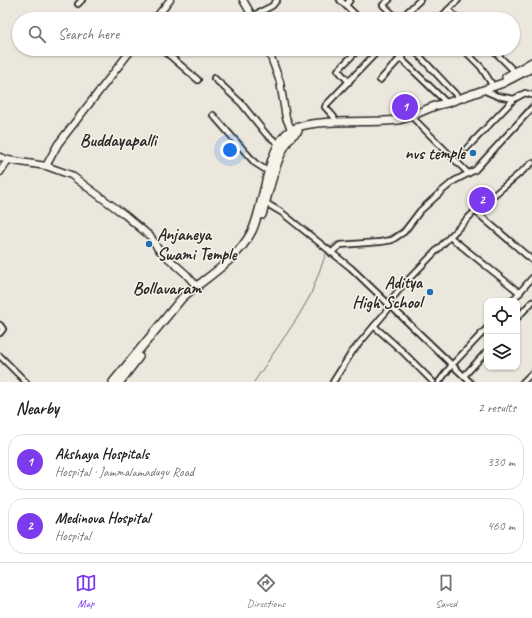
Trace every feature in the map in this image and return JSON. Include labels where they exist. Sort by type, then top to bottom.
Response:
[{"type":"main road","points":[[161,12],[170,0]]},
{"type":"main road","points":[[243,0],[250,12]]},
{"type":"main road","points":[[46,166],[58,144],[127,56]]},
{"type":"main road","points":[[271,56],[280,82],[286,118],[292,132]]},
{"type":"main road","points":[[516,74],[532,62]]},
{"type":"main road","points":[[459,98],[532,68]]},
{"type":"main road","points":[[272,167],[292,132],[318,122],[375,122],[401,119],[418,115],[444,103],[482,90],[492,84]]},
{"type":"main road","points":[[113,382],[121,378],[145,344],[197,287],[208,278],[225,271],[258,226],[272,167],[279,144],[286,133],[319,126],[379,126],[414,119],[444,103]]},
{"type":"main road","points":[[0,157],[8,160],[46,166],[71,175],[125,215],[151,237],[158,249],[186,274],[197,287]]},
{"type":"main road","points":[[0,172],[8,160]]},
{"type":"street","points":[[262,12],[272,6],[277,0]]},
{"type":"street","points":[[340,0],[353,12]]},
{"type":"street","points":[[346,5],[350,0]]},
{"type":"street","points":[[389,0],[383,5],[391,12]]},
{"type":"street","points":[[407,12],[420,0]]},
{"type":"street","points":[[450,12],[448,10],[458,0]]},
{"type":"street","points":[[170,56],[198,80]]},
{"type":"street","points":[[348,82],[338,70],[352,56]]},
{"type":"street","points":[[336,122],[334,117],[325,107],[373,56]]},
{"type":"street","points":[[420,56],[459,98]]},
{"type":"street","points":[[470,56],[481,67],[492,84]]},
{"type":"street","points":[[499,56],[516,74]]},
{"type":"street","points":[[380,80],[400,58],[444,103]]},
{"type":"street","points":[[214,78],[241,103],[266,134],[279,144]]},
{"type":"street","points":[[482,90],[497,96],[514,99]]},
{"type":"street","points":[[466,149],[514,99],[524,93],[532,95]]},
{"type":"street","points":[[328,251],[340,245],[392,240],[404,232],[420,212],[442,191],[468,173],[475,170],[532,108]]},
{"type":"street","points":[[213,115],[255,163],[272,167]]},
{"type":"street","points":[[414,119],[468,173]]},
{"type":"street","points":[[333,382],[352,352],[374,326],[402,286],[475,212],[532,164]]},
{"type":"street","points":[[263,202],[281,212],[351,268],[451,366],[470,382]]},
{"type":"street","points":[[475,212],[532,260]]},
{"type":"street","points":[[450,237],[520,293]]},
{"type":"street","points":[[515,298],[532,278]]},
{"type":"street","points":[[520,315],[532,302]]},
{"type":"street","points":[[0,325],[3,329],[0,333]]},
{"type":"street","points":[[374,326],[433,382]]},
{"type":"street","points":[[438,382],[484,331]]},
{"type":"street","points":[[464,376],[484,354]]},
{"type":"street","points":[[0,356],[26,382]]},
{"type":"street","points":[[522,382],[532,374]]},
{"type":"waterway","points":[[501,139],[532,101]]},
{"type":"waterway","points":[[472,169],[483,159]]},
{"type":"waterway","points":[[427,201],[441,188],[457,177]]},
{"type":"waterway","points":[[368,241],[381,239],[392,235],[410,220]]},
{"type":"waterway","points":[[329,248],[336,242],[363,241]]},
{"type":"waterway","points":[[254,382],[296,320],[310,296],[327,251]]},
{"type":"place","name":"Akshaya Hospitals","points":[[405,107]]},
{"type":"place","name":"nvs temple","points":[[473,153]]},
{"type":"place","name":"Medinova Hospital","points":[[482,200]]},
{"type":"place","name":"Anjaneya Swami Temple","points":[[149,244]]},
{"type":"place","name":"Aditya High School","points":[[430,292]]},
{"type":"district","name":"Buddayapalli","points":[[118,140]]},
{"type":"district","name":"Bollavaram","points":[[167,288]]}]
